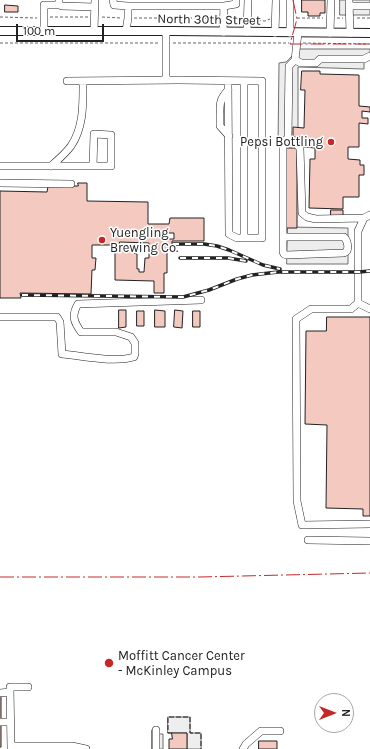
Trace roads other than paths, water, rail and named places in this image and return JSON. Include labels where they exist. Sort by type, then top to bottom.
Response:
[{"type":"main road","name":"North 30th Street","points":[[0,31],[370,33]]},
{"type":"street","points":[[113,0],[114,5],[128,6],[224,6],[236,4],[236,0]]},
{"type":"street","points":[[247,32],[248,0]]},
{"type":"street","points":[[275,32],[276,0]]},
{"type":"street","points":[[288,138],[289,66],[295,60],[296,43],[290,0]]},
{"type":"street","points":[[330,33],[331,0]]},
{"type":"street","points":[[44,31],[44,5],[59,2],[62,6],[95,4],[94,31]]},
{"type":"street","points":[[350,34],[349,3],[370,6]]},
{"type":"street","points":[[126,31],[128,6]]},
{"type":"street","points":[[223,32],[224,6]]},
{"type":"street","points":[[166,31],[166,80]]},
{"type":"street","points":[[295,60],[301,63],[316,63],[320,59],[364,59],[370,56]]},
{"type":"street","points":[[67,80],[83,81],[228,80],[262,81],[262,238],[236,238],[229,234],[228,80]]},
{"type":"street","points":[[51,166],[70,148],[80,129],[83,81]]},
{"type":"street","points":[[244,81],[244,238]]},
{"type":"street","points":[[228,90],[220,103],[220,126],[229,136]]},
{"type":"street","points":[[0,166],[93,166],[111,166],[111,135],[94,134],[93,166]]},
{"type":"street","points":[[288,138],[300,148],[302,213],[307,217],[316,219],[367,217]]},
{"type":"street","points":[[283,237],[344,237],[347,239],[348,250],[344,254],[284,254],[283,252],[283,237],[283,145],[283,142],[288,138]]},
{"type":"street","points":[[0,183],[71,184]]},
{"type":"street","points":[[367,217],[358,231],[358,303],[351,309],[311,309],[296,319],[297,501],[302,525],[370,524]]},
{"type":"street","points":[[0,317],[57,317],[60,322],[62,354],[126,360],[134,357],[136,354],[135,343],[131,337],[116,332],[81,332],[74,322],[74,310],[78,304],[201,300]]},
{"type":"street","points":[[358,303],[370,309]]},
{"type":"street","points":[[308,540],[370,540]]},
{"type":"street","points":[[28,687],[10,687],[11,747],[72,746],[86,749]]},
{"type":"street","points":[[0,692],[10,692]]},
{"type":"street","points":[[1,722],[11,722]]},
{"type":"street","points":[[156,730],[156,749]]},
{"type":"street","points":[[243,749],[246,744],[261,731],[280,731]]},
{"type":"railway","points":[[173,244],[204,244],[217,246],[263,265],[280,269]]},
{"type":"railway","points":[[180,258],[228,258],[246,261]]},
{"type":"railway","points":[[22,295],[183,297],[209,290],[252,275],[278,272],[370,271]]},
{"type":"place","name":"Pepsi Bottling","points":[[331,142]]},
{"type":"place","name":"Yuengling Brewing Co.","points":[[102,240]]},
{"type":"place","name":"Moffitt Cancer Center - McKinley Campus","points":[[109,663]]}]
